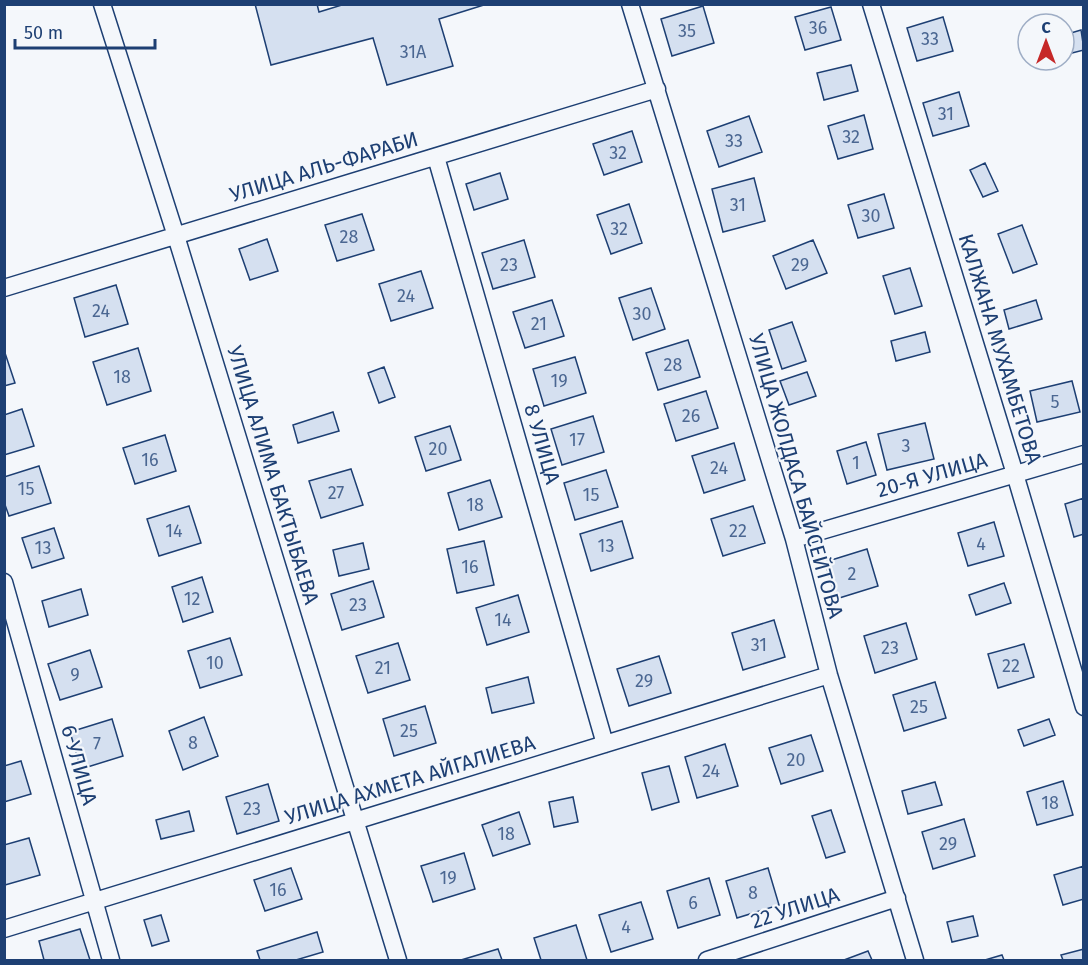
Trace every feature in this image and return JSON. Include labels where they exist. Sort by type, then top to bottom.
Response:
[{"type":"street","name":"УЛИЦА АЛИМА БАКТЫБАЕВА","points":[[102,4],[176,236],[398,960]]},
{"type":"street","name":"УЛИЦА ЖОЛДАСА БАЙСЕЙТОВА","points":[[630,4],[794,539],[830,675],[915,960]]},
{"type":"street","name":"КАЛЖАНА МУХАМБЕТОВА","points":[[871,4],[1015,474],[1083,707]]},
{"type":"street","name":"УЛИЦА АЛЬ-ФАРАБИ","points":[[4,288],[657,89]]},
{"type":"street","name":"8 УЛИЦА","points":[[436,157],[605,744]]},
{"type":"street","name":"20-Я УЛИЦА","points":[[794,539],[1083,454]]},
{"type":"street","name":"6 УЛИЦА","points":[[4,582],[111,960]]},
{"type":"street","name":"УЛИЦА АХМЕТА АЙГАЛИЕВА","points":[[4,929],[830,675]]},
{"type":"street","name":"22 УЛИЦА","points":[[707,960],[897,898]]},
{"type":"building","points":[[255,4],[317,4],[319,12],[345,4],[487,4],[439,19],[453,66],[387,85],[373,38],[271,65]]},
{"type":"building","points":[[703,6],[714,43],[672,56],[661,19]]},
{"type":"building","points":[[831,7],[841,40],[805,50],[795,17]]},
{"type":"building","points":[[943,17],[953,51],[917,61],[907,28]]},
{"type":"building","points":[[1081,30],[1084,50],[1076,52],[1076,31]]},
{"type":"building","points":[[851,65],[858,91],[824,100],[817,73]]},
{"type":"building","points":[[959,92],[969,126],[933,136],[923,103]]},
{"type":"building","points":[[864,115],[873,149],[838,159],[828,126]]},
{"type":"building","points":[[749,116],[762,152],[719,167],[707,131]]},
{"type":"building","points":[[632,131],[642,162],[604,175],[593,144]]},
{"type":"building","points":[[985,163],[998,191],[983,197],[970,170]]},
{"type":"building","points":[[500,173],[508,199],[474,210],[466,184]]},
{"type":"building","points":[[754,178],[765,221],[723,232],[712,189]]},
{"type":"building","points":[[884,194],[894,228],[858,238],[848,205]]},
{"type":"building","points":[[629,204],[642,243],[611,254],[597,215]]},
{"type":"building","points":[[362,214],[374,250],[337,261],[325,225]]},
{"type":"building","points":[[1022,225],[1037,264],[1013,273],[998,234]]},
{"type":"building","points":[[267,239],[278,271],[250,280],[239,249]]},
{"type":"building","points":[[524,240],[535,277],[493,289],[482,253]]},
{"type":"building","points":[[813,240],[827,273],[786,289],[773,256]]},
{"type":"building","points":[[910,268],[922,306],[895,314],[883,276]]},
{"type":"building","points":[[421,271],[433,308],[391,321],[379,284]]},
{"type":"building","points":[[116,285],[128,324],[85,337],[74,298]]},
{"type":"building","points":[[651,288],[665,329],[633,340],[619,298]]},
{"type":"building","points":[[552,300],[564,336],[525,348],[513,312]]},
{"type":"building","points":[[1036,300],[1042,319],[1009,329],[1004,310]]},
{"type":"building","points":[[792,322],[806,361],[782,369],[769,330]]},
{"type":"building","points":[[925,332],[930,352],[896,361],[891,341]]},
{"type":"building","points":[[688,340],[700,377],[658,390],[646,353]]},
{"type":"building","points":[[138,348],[151,391],[107,405],[93,362]]},
{"type":"building","points":[[4,350],[15,383],[4,386]]},
{"type":"building","points":[[575,357],[586,393],[544,406],[533,369]]},
{"type":"building","points":[[384,367],[395,397],[379,403],[368,373]]},
{"type":"building","points":[[807,372],[816,396],[789,405],[780,381]]},
{"type":"building","points":[[1072,381],[1080,412],[1037,422],[1030,391]]},
{"type":"building","points":[[706,391],[718,428],[676,441],[664,404]]},
{"type":"building","points":[[22,409],[34,446],[4,455],[4,415]]},
{"type":"building","points":[[333,412],[339,431],[298,443],[293,425]]},
{"type":"building","points":[[593,416],[604,452],[562,465],[551,429]]},
{"type":"building","points":[[925,423],[934,459],[887,470],[878,434]]},
{"type":"building","points":[[450,426],[461,460],[426,471],[415,437]]},
{"type":"building","points":[[165,435],[176,471],[135,484],[123,448]]},
{"type":"building","points":[[866,442],[876,475],[847,484],[837,451]]},
{"type":"building","points":[[734,443],[745,480],[704,493],[692,456]]},
{"type":"building","points":[[39,466],[51,503],[9,516],[4,502],[4,477]]},
{"type":"building","points":[[351,469],[363,505],[321,518],[309,481]]},
{"type":"building","points":[[606,470],[618,507],[575,520],[564,483]]},
{"type":"building","points":[[490,480],[502,517],[459,530],[448,493]]},
{"type":"building","points":[[1084,498],[1084,534],[1074,537],[1065,504]]},
{"type":"building","points":[[189,506],[201,543],[159,556],[147,519]]},
{"type":"building","points":[[753,506],[765,543],[723,556],[711,519]]},
{"type":"building","points":[[622,521],[633,558],[591,571],[580,534]]},
{"type":"building","points":[[994,522],[1004,556],[968,566],[958,533]]},
{"type":"building","points":[[54,528],[64,558],[32,568],[22,538]]},
{"type":"building","points":[[484,541],[494,585],[457,593],[447,549]]},
{"type":"building","points":[[363,543],[369,569],[339,576],[333,550]]},
{"type":"building","points":[[867,549],[878,586],[836,599],[825,562]]},
{"type":"building","points":[[202,577],[213,612],[183,622],[172,587]]},
{"type":"building","points":[[373,581],[384,617],[342,630],[331,594]]},
{"type":"building","points":[[1004,583],[1011,603],[976,615],[969,595]]},
{"type":"building","points":[[81,589],[88,615],[49,627],[42,601]]},
{"type":"building","points":[[518,595],[529,632],[487,645],[476,608]]},
{"type":"building","points":[[774,620],[785,657],[743,670],[732,633]]},
{"type":"building","points":[[906,623],[917,659],[875,673],[864,636]]},
{"type":"building","points":[[230,638],[242,675],[200,688],[188,651]]},
{"type":"building","points":[[398,643],[410,680],[368,693],[356,656]]},
{"type":"building","points":[[1024,644],[1034,677],[998,688],[988,654]]},
{"type":"building","points":[[90,650],[102,687],[60,700],[48,664]]},
{"type":"building","points":[[659,656],[671,693],[629,706],[617,669]]},
{"type":"building","points":[[528,677],[534,703],[492,713],[486,688]]},
{"type":"building","points":[[935,682],[946,718],[904,731],[893,695]]},
{"type":"building","points":[[425,706],[436,743],[394,756],[383,719]]},
{"type":"building","points":[[204,717],[218,756],[183,770],[169,731]]},
{"type":"building","points":[[112,719],[123,756],[81,769],[70,732]]},
{"type":"building","points":[[1049,719],[1055,735],[1024,746],[1018,730]]},
{"type":"building","points":[[811,735],[823,771],[781,784],[769,748]]},
{"type":"building","points":[[725,744],[738,786],[697,798],[685,757]]},
{"type":"building","points":[[21,761],[31,794],[4,802],[4,766]]},
{"type":"building","points":[[669,766],[679,802],[652,810],[642,773]]},
{"type":"building","points":[[1063,781],[1073,815],[1037,825],[1027,792]]},
{"type":"building","points":[[935,782],[942,805],[908,814],[902,791]]},
{"type":"building","points":[[268,784],[279,821],[237,834],[226,797]]},
{"type":"building","points":[[573,797],[578,822],[554,827],[549,802]]},
{"type":"building","points":[[831,810],[845,852],[826,858],[812,816]]},
{"type":"building","points":[[189,811],[194,831],[161,839],[156,820]]},
{"type":"building","points":[[519,812],[530,844],[493,856],[482,825]]},
{"type":"building","points":[[964,819],[975,856],[933,869],[922,832]]},
{"type":"building","points":[[29,838],[40,875],[5,885],[4,845]]},
{"type":"building","points":[[464,853],[475,889],[433,902],[421,866]]},
{"type":"building","points":[[1084,866],[1084,899],[1063,905],[1054,875]]},
{"type":"building","points":[[291,868],[302,899],[265,911],[254,880]]},
{"type":"building","points":[[768,868],[779,905],[737,918],[726,881]]},
{"type":"building","points":[[709,878],[720,915],[678,928],[667,891]]},
{"type":"building","points":[[641,902],[653,939],[611,952],[599,915]]},
{"type":"building","points":[[161,915],[169,941],[152,946],[144,920]]},
{"type":"building","points":[[973,916],[978,936],[952,942],[947,922]]},
{"type":"building","points":[[576,925],[587,960],[541,960],[534,938]]},
{"type":"building","points":[[80,929],[90,960],[44,960],[39,941]]},
{"type":"building","points":[[317,932],[323,952],[296,960],[260,960],[257,951]]},
{"type":"building","points":[[498,949],[502,960],[461,960]]},
{"type":"building","points":[[1084,949],[1084,960],[1063,960],[1061,955]]},
{"type":"building","points":[[868,951],[872,960],[844,960]]},
{"type":"building","points":[[1002,955],[1004,960],[985,960]]}]
